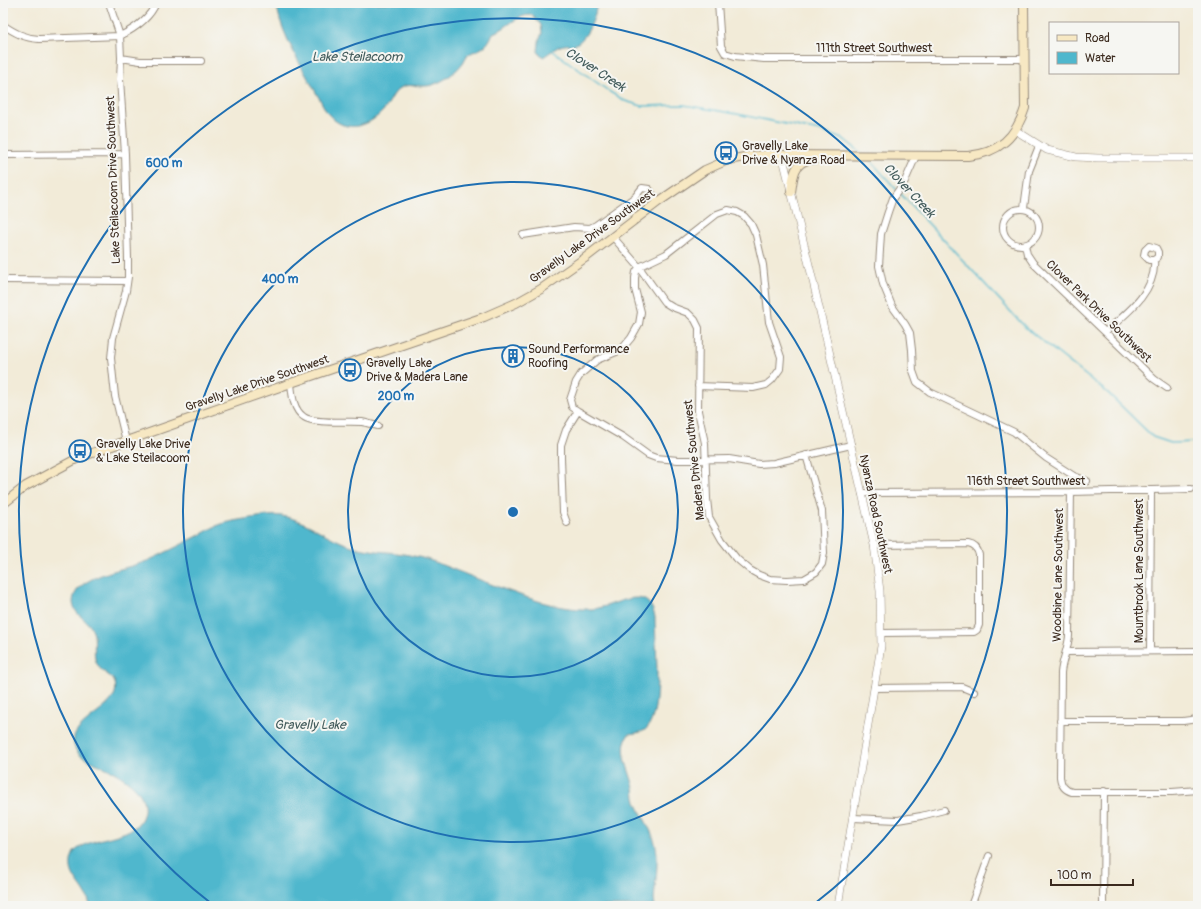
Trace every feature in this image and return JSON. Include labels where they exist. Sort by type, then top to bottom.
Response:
[{"type":"main road","name":"Gravelly Lake Drive Southwest","points":[[3,504],[26,486],[78,458],[484,317],[516,303],[540,289],[613,237],[683,184],[716,164],[750,156],[782,154],[916,156],[981,155],[988,153],[1002,145],[1015,130],[1024,108],[1024,3]]},
{"type":"main road","points":[[791,192],[793,176],[799,164],[807,160],[842,155]]},
{"type":"street","name":"Lake Steilacoom Drive Southwest","points":[[109,3],[120,36],[120,79],[125,154],[128,258],[126,291],[113,338],[111,358],[115,396],[126,441]]},
{"type":"street","points":[[3,25],[16,34],[28,38],[38,39],[120,36],[129,32],[146,18],[156,3]]},
{"type":"street","name":"111th Street Southwest","points":[[718,3],[721,46],[724,52],[735,56],[764,59],[1025,59]]},
{"type":"street","points":[[121,58],[140,61],[201,61]]},
{"type":"street","points":[[1015,130],[1039,146],[1055,153],[1076,157],[1198,158]]},
{"type":"street","points":[[1024,208],[1029,171],[1039,146]]},
{"type":"street","points":[[3,155],[125,154]]},
{"type":"street","name":"Nyanza Road Southwest","points":[[782,154],[874,545],[880,591],[882,633],[881,646],[838,906]]},
{"type":"street","points":[[916,156],[900,188],[893,198],[888,212],[881,234],[879,272],[892,306],[910,333],[913,371],[917,382],[930,392],[1014,432],[1046,458],[1074,476],[1088,481]]},
{"type":"street","points":[[523,234],[574,227],[590,228],[635,197],[642,188],[649,189],[658,202]]},
{"type":"street","points":[[1024,208],[1035,214],[1040,225],[1040,231],[1037,237],[1025,245],[1010,242],[1003,232],[1004,220],[1012,211],[1024,208]]},
{"type":"street","name":"Madera Drive Southwest","points":[[640,267],[666,254],[717,214],[728,210],[734,211],[744,216],[751,224],[758,241],[763,265],[769,322],[781,354],[780,369],[772,380],[762,386],[753,388],[698,386]]},
{"type":"street","name":"Madera Drive Southwest","points":[[613,237],[640,267],[664,302],[672,307],[688,313],[695,320],[699,328],[698,416],[705,443],[707,460],[707,499],[709,517],[722,540],[737,558],[755,574],[770,579],[796,580],[808,578],[820,567],[824,553],[823,517],[806,455]]},
{"type":"street","name":"Clover Park Drive Southwest","points":[[1025,245],[1027,254],[1033,263],[1154,379],[1167,388]]},
{"type":"street","points":[[1105,332],[1123,316],[1149,287],[1153,274],[1154,260]]},
{"type":"street","points":[[640,267],[636,272],[635,278],[641,312],[639,324],[631,338],[621,350],[597,360],[588,366],[579,377],[570,400],[572,407],[623,437],[648,455],[656,458],[678,460],[729,459],[759,464],[774,463],[851,445]]},
{"type":"street","points":[[3,280],[127,281]]},
{"type":"street","points":[[291,383],[294,401],[297,409],[304,418],[315,420],[363,422],[378,426]]},
{"type":"street","points":[[567,522],[563,512],[561,446],[566,430],[578,411]]},
{"type":"street","name":"116th Street Southwest","points":[[862,493],[1071,492],[1191,489]]},
{"type":"street","name":"Mountbrook Lane Southwest","points":[[1150,491],[1150,650]]},
{"type":"street","name":"Woodbine Lane Southwest","points":[[1071,492],[1069,636],[1061,674],[1060,777],[1062,786],[1068,791],[1104,791]]},
{"type":"street","points":[[874,545],[968,544],[974,546],[979,556],[979,625],[977,630],[970,633],[882,633]]},
{"type":"street","points":[[1066,652],[1150,650],[1198,651]]},
{"type":"street","points":[[874,688],[962,687],[974,692]]},
{"type":"street","points":[[1060,721],[1183,721],[1198,719]]},
{"type":"street","points":[[1103,906],[1104,791],[1172,792],[1198,790]]},
{"type":"street","points":[[853,818],[898,820],[944,810]]},
{"type":"street","points":[[971,906],[989,856]]},
{"type":"water","name":"Lake Steilacoom","points":[[277,3],[596,3],[596,8],[590,27],[583,38],[573,45],[565,45],[556,48],[543,57],[538,52],[539,41],[542,33],[541,25],[532,15],[516,19],[499,31],[493,33],[482,48],[468,55],[459,68],[448,77],[432,85],[409,85],[402,87],[393,95],[383,111],[369,122],[362,125],[347,126],[332,118],[326,111],[289,43],[283,29]]},
{"type":"water","name":"Gravelly Lake","points":[[264,516],[280,516],[300,521],[334,539],[352,546],[426,559],[516,594],[558,606],[578,609],[592,609],[630,599],[638,598],[645,600],[651,606],[655,617],[657,692],[655,707],[652,719],[647,728],[641,732],[629,734],[624,746],[624,752],[634,786],[636,802],[655,841],[657,859],[654,900],[655,906],[90,906],[85,892],[73,875],[71,861],[74,852],[90,843],[130,830],[137,825],[142,818],[144,809],[143,801],[133,786],[118,774],[83,757],[75,748],[74,740],[76,733],[82,726],[105,707],[115,693],[116,687],[111,677],[96,663],[94,653],[94,634],[90,626],[78,614],[74,607],[73,600],[75,594],[82,585],[92,579],[147,561],[214,527],[232,521]]},
{"type":"waterway","name":"Clover Creek","points":[[553,51],[625,101],[642,106],[684,105],[820,131],[845,140],[860,152]]},
{"type":"waterway","name":"Clover Creek","points":[[869,159],[896,189]]},
{"type":"waterway","name":"Clover Creek","points":[[899,192],[1026,328],[1108,393],[1153,437],[1171,443],[1198,442]]},
{"type":"place","name":"Gravelly Lake Drive & Nyanza Road","points":[[726,153]]},
{"type":"place","name":"Sound Performance Roofing","points":[[513,356]]},
{"type":"place","name":"Gravelly Lake Drive & Madera Lane","points":[[350,370]]},
{"type":"place","name":"Gravelly Lake Drive & Lake Steilacoom","points":[[80,451]]}]
